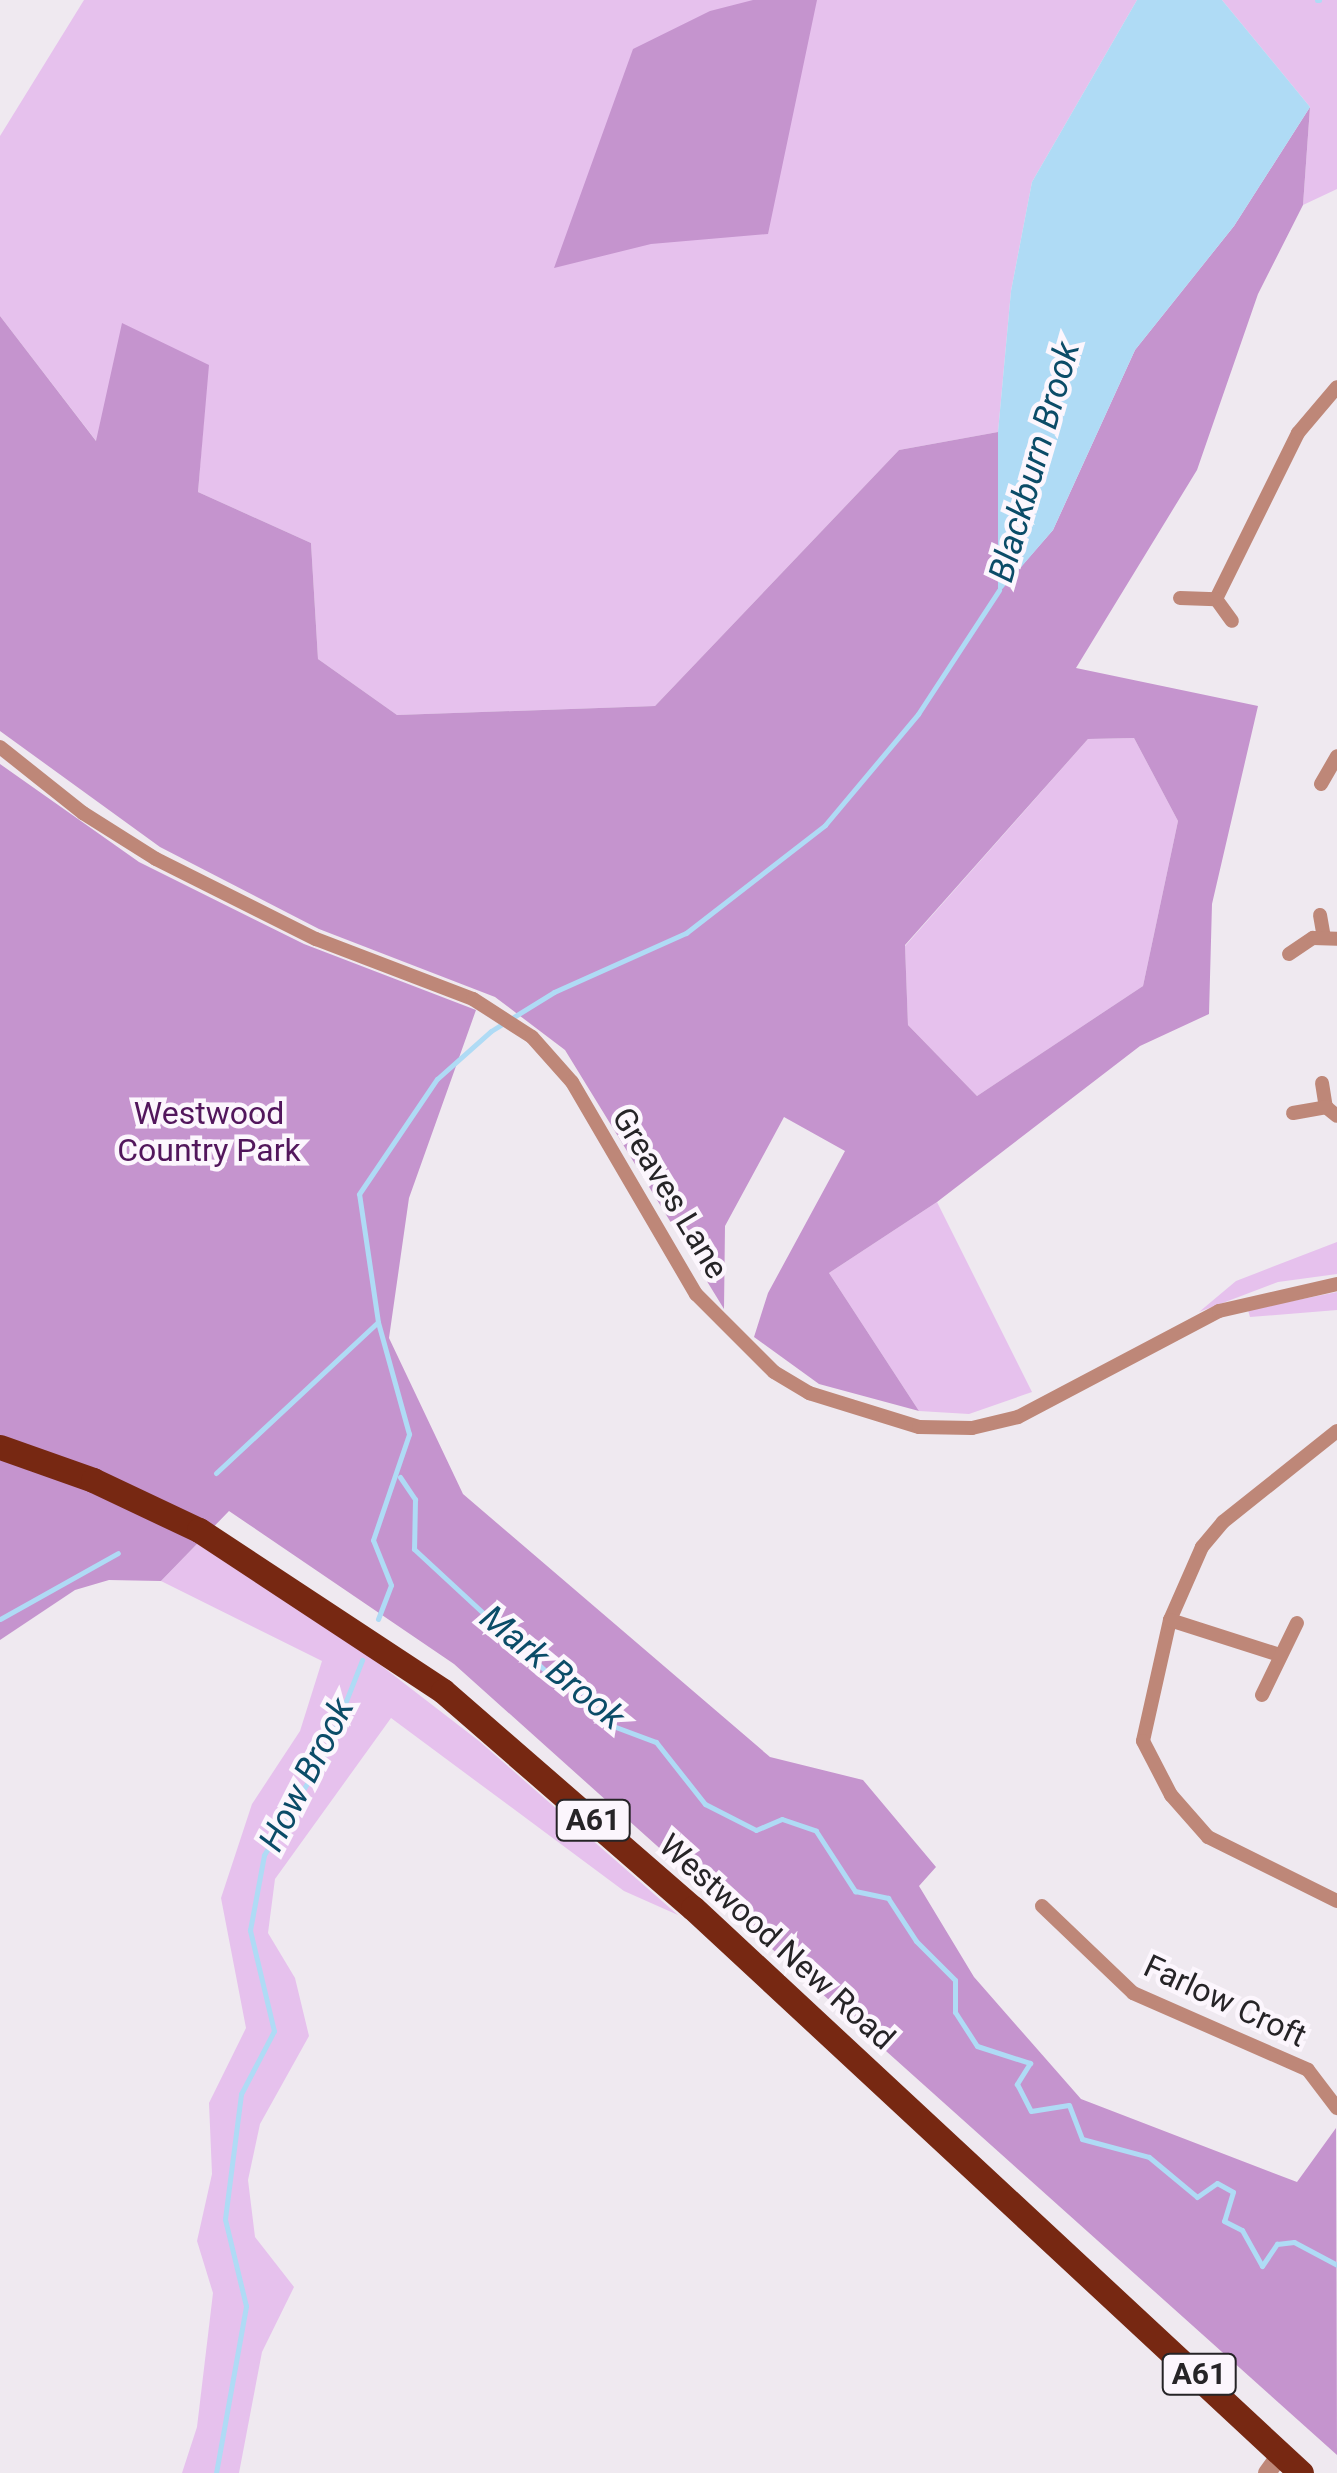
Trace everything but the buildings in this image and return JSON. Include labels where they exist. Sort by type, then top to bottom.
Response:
[{"type":"highway","name":"Westwood New Road","points":[[0,1447],[93,1480],[199,1530],[443,1691],[693,1908],[1275,2463],[1302,2473]]},
{"type":"street","points":[[1216,599],[1298,433],[1337,387]]},
{"type":"street","points":[[1180,598],[1216,599]]},
{"type":"street","points":[[1216,599],[1232,621]]},
{"type":"street","name":"Greaves Lane","points":[[0,746],[83,813],[156,859],[316,940],[498,1012],[552,1056],[696,1294],[774,1372],[857,1412],[919,1427],[972,1428],[1018,1417],[1191,1323],[1260,1297],[1337,1284]]},
{"type":"street","points":[[1320,784],[1335,764]]},
{"type":"street","points":[[1289,954],[1330,938],[1320,914]]},
{"type":"street","points":[[1293,1113],[1331,1112],[1322,1083]]},
{"type":"street","points":[[1337,1431],[1212,1534],[1170,1620],[1143,1729],[1148,1760],[1208,1837],[1337,1901]]},
{"type":"street","points":[[1170,1620],[1280,1655]]},
{"type":"street","points":[[1262,1696],[1297,1623]]},
{"type":"street","name":"Farlow Croft","points":[[1042,1906],[1134,1993],[1308,2070],[1337,2108]]},
{"type":"shaded area","points":[[84,0],[1137,0],[1032,182],[1011,291],[998,432],[899,450],[655,706],[397,715],[318,659],[311,543],[198,492],[208,365],[97,442],[0,316],[0,136]]},
{"type":"shaded area","points":[[1222,0],[1337,0],[1337,189],[1303,205],[1310,107]]},
{"type":"shaded area","points":[[1134,738],[1178,821],[1143,986],[977,1096],[908,1025],[905,946],[1088,739]]},
{"type":"shaded area","points":[[937,1202],[1032,1392],[969,1414],[919,1411],[829,1273]]},
{"type":"shaded area","points":[[1337,1242],[1337,1274],[1278,1282],[1199,1312],[1236,1281]]},
{"type":"shaded area","points":[[1337,1292],[1337,1310],[1250,1317],[1248,1310]]},
{"type":"shaded area","points":[[198,1543],[335,1630],[479,1741],[678,1915],[624,1891],[391,1718],[275,1879],[268,1933],[295,1978],[309,2036],[260,2124],[248,2180],[255,2237],[294,2287],[262,2352],[239,2473],[182,2473],[197,2427],[213,2293],[197,2241],[212,2174],[209,2103],[246,2028],[221,1898],[252,1804],[300,1731],[322,1661],[161,1581]]},
{"type":"green space","points":[[753,0],[817,0],[768,234],[651,244],[554,268],[633,49],[710,11]]},
{"type":"green space","points":[[1310,107],[1303,205],[1258,294],[1197,470],[1076,668],[1258,706],[1212,904],[1209,1014],[1140,1046],[937,1202],[829,1273],[919,1411],[819,1384],[754,1337],[768,1293],[845,1151],[784,1117],[725,1226],[724,1309],[565,1050],[495,997],[319,929],[160,847],[0,731],[0,316],[96,441],[122,323],[209,365],[198,492],[311,543],[318,659],[397,715],[655,706],[899,450],[998,432],[999,592],[1053,530],[1135,350],[1234,226]],"holes":[[[1134,738],[1178,821],[1143,986],[977,1096],[908,1025],[905,945],[1088,739]]]},
{"type":"green space","name":"Westwood Country Park","points":[[0,764],[139,862],[304,944],[476,1010],[409,1198],[389,1338],[463,1494],[770,1757],[863,1780],[936,1867],[919,1886],[974,1977],[1081,2099],[1297,2182],[1336,2128],[1337,2455],[454,1664],[229,1511],[161,1581],[109,1580],[75,1590],[0,1640]]},
{"type":"water","points":[[1137,0],[1222,0],[1310,107],[1234,226],[1135,350],[1053,530],[998,594],[998,432],[1011,291],[1032,182]]},
{"type":"waterway","name":"Blackburn Brook","points":[[378,1619],[391,1585],[373,1540],[409,1434],[378,1322],[359,1194],[437,1079],[491,1031],[554,992],[686,933],[825,825],[918,714],[999,590]]},
{"type":"waterway","points":[[216,1473],[378,1322]]},
{"type":"waterway","name":"Mark Brook","points":[[400,1477],[415,1499],[414,1549],[549,1674],[582,1691],[613,1726],[656,1742],[705,1804],[756,1830],[782,1819],[816,1831],[855,1891],[888,1898],[916,1941],[955,1980],[955,2012],[977,2046],[1030,2063],[1017,2084],[1031,2111],[1069,2105],[1082,2139],[1149,2157],[1197,2197],[1217,2183],[1233,2192],[1224,2221],[1242,2230],[1262,2266],[1277,2244],[1294,2242],[1337,2265]]},
{"type":"waterway","points":[[0,1619],[118,1553]]},
{"type":"waterway","name":"How Brook","points":[[216,2473],[246,2306],[225,2219],[241,2094],[274,2031],[250,1930],[264,1855],[326,1752],[362,1660]]}]
